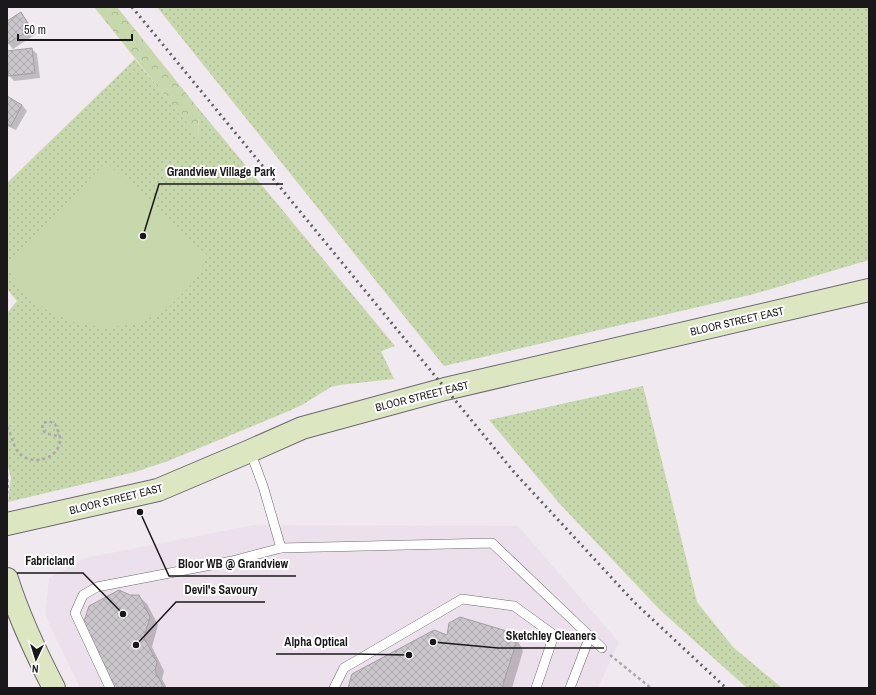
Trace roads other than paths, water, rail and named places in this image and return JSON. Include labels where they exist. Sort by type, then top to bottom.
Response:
[{"type":"main road","name":"BLOOR STREET EAST","points":[[7,524],[158,490],[250,452],[302,428],[415,397],[869,290]]},
{"type":"main road","points":[[7,579],[27,631],[54,688]]},
{"type":"lane","points":[[250,452],[263,486],[281,548]]},
{"type":"lane","points":[[110,688],[75,613],[83,595],[96,587],[232,561],[281,548],[492,543],[602,648]]},
{"type":"lane","points":[[334,688],[344,668],[462,599],[514,606],[554,635],[536,688]]},
{"type":"lane","points":[[570,688],[590,636]]},
{"type":"railway","points":[[132,7],[514,472],[634,602],[726,688]]},
{"type":"place","name":"Grandview Village Park","points":[[143,236]]},
{"type":"place","name":"Bloor WB @ Grandview","points":[[140,512]]},
{"type":"place","name":"Fabricland","points":[[123,614]]},
{"type":"place","name":"Sketchley Cleaners","points":[[433,642]]},
{"type":"place","name":"Devil's Savoury","points":[[136,645]]},
{"type":"place","name":"Alpha Optical","points":[[409,655]]}]
